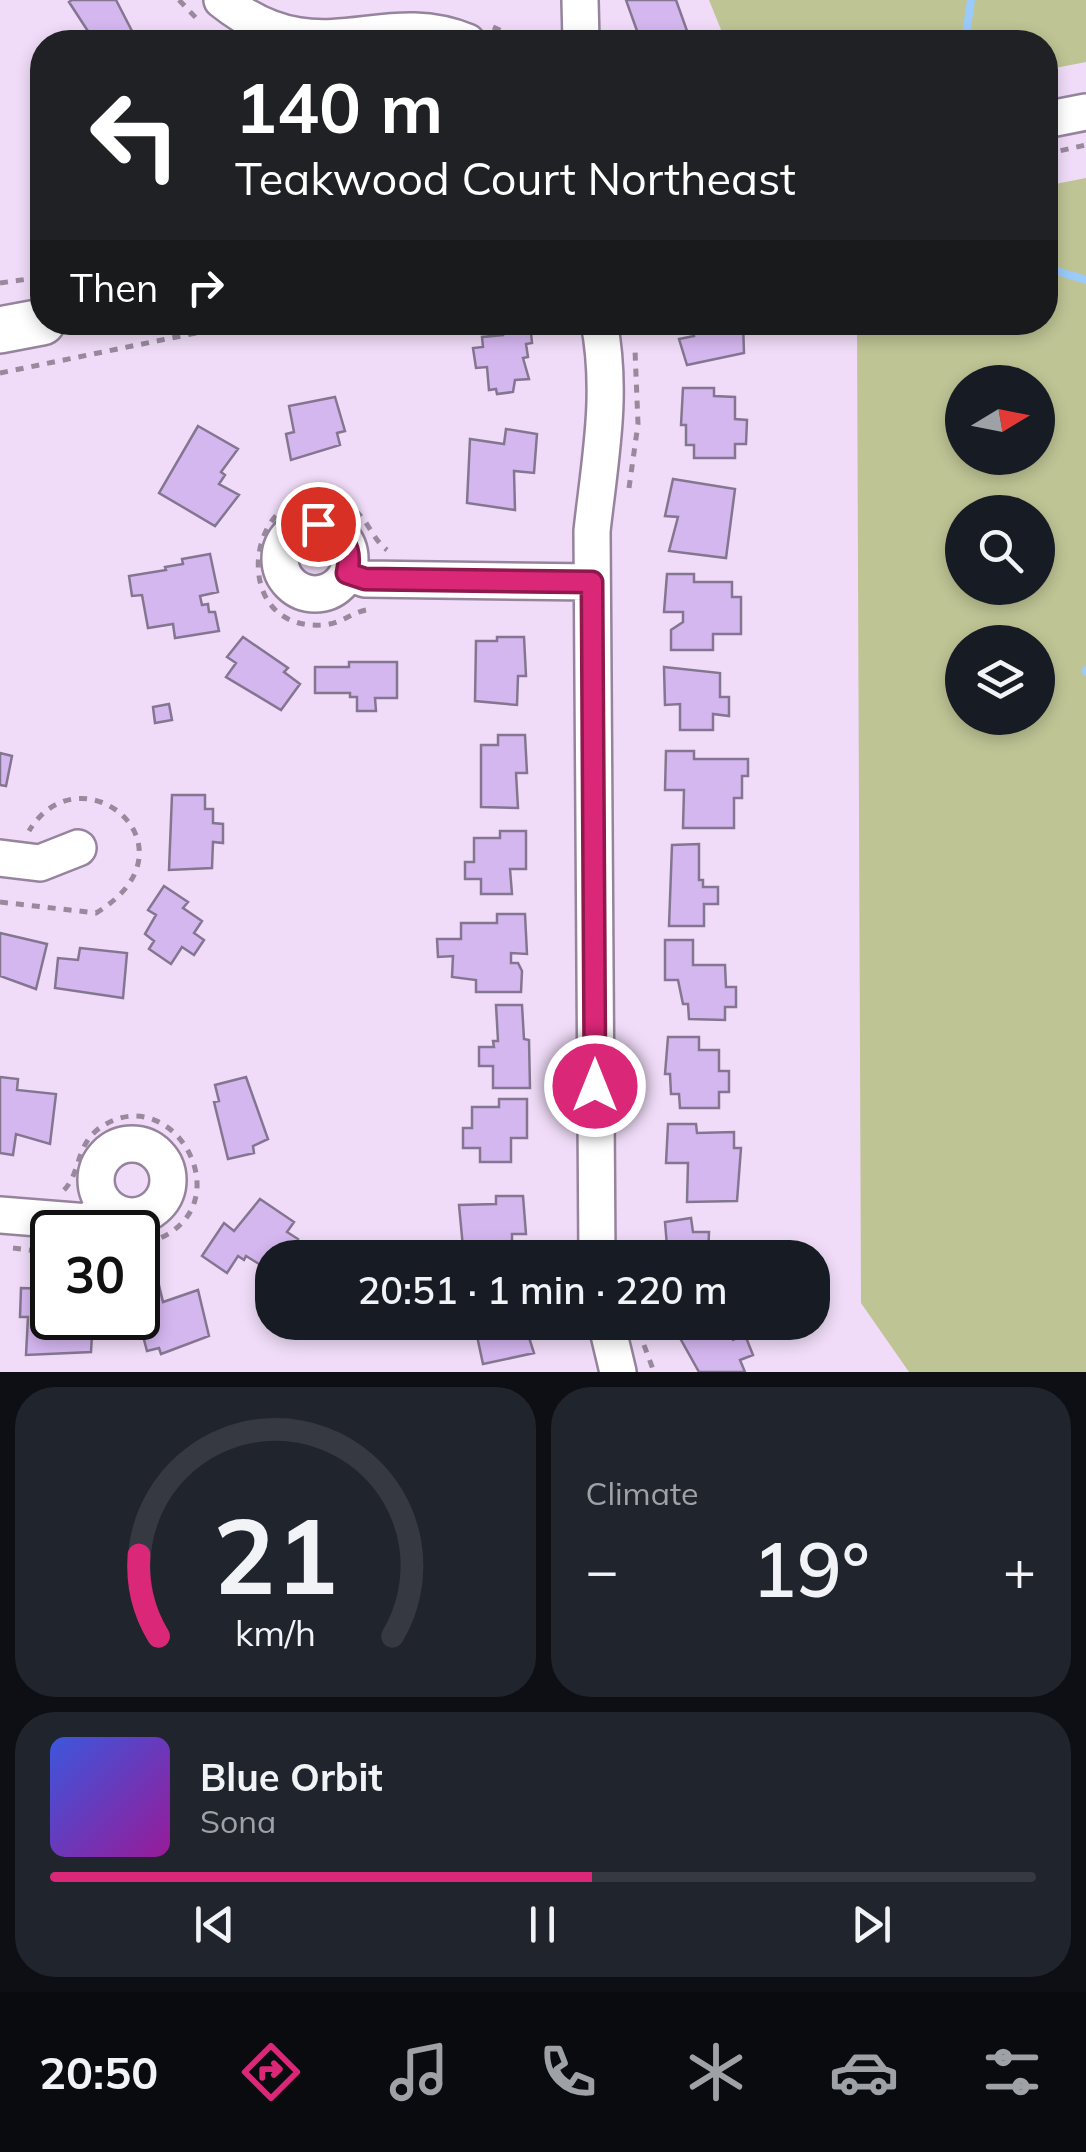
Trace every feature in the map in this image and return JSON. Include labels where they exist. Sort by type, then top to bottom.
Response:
[{"type":"main road","points":[[0,330],[30,324]]},
{"type":"street","points":[[222,0],[244,17],[271,30]]},
{"type":"street","points":[[580,0],[581,30]]},
{"type":"street","points":[[1058,117],[1086,112]]},
{"type":"street","points":[[597,1240],[592,531],[606,429],[608,382],[601,335]]},
{"type":"street","points":[[347,573],[365,579],[592,582]]},
{"type":"street","points":[[0,858],[40,862],[78,848]]},
{"type":"street","points":[[0,1214],[88,1222],[106,1206]]},
{"type":"street","points":[[610,1340],[618,1372]]},
{"type":"path","points":[[1058,151],[1086,145]]},
{"type":"path","points":[[0,284],[30,279]]},
{"type":"path","points":[[0,373],[186,335]]},
{"type":"path","points":[[628,496],[638,424],[634,341]]},
{"type":"path","points":[[56,1191],[68,1187],[81,1148],[106,1124],[134,1118],[168,1128],[193,1156],[197,1194],[173,1232],[160,1237]]},
{"type":"path","points":[[0,1246],[30,1251]]},
{"type":"path","points":[[643,1340],[654,1372]]},
{"type":"green space","points":[[709,0],[1086,0],[1086,62],[1058,67],[1058,30],[721,30]]},
{"type":"green space","points":[[1086,178],[1086,1372],[909,1372],[861,1303],[857,335],[1058,335],[1058,183]]},
{"type":"building","points":[[116,0],[131,30],[87,30],[69,2]]},
{"type":"building","points":[[626,0],[676,0],[687,30],[637,30]]},
{"type":"building","points":[[531,335],[532,343],[526,344],[528,357],[523,358],[529,379],[515,380],[513,392],[497,394],[496,389],[489,390],[487,367],[476,368],[473,348],[483,347],[482,337]]},
{"type":"building","points":[[743,335],[744,353],[687,365],[679,339]]},
{"type":"building","points":[[683,388],[714,388],[714,396],[735,397],[735,419],[747,420],[746,444],[735,444],[735,458],[694,458],[694,445],[686,445],[686,425],[681,425]]},
{"type":"building","points":[[335,397],[345,431],[337,433],[340,445],[291,460],[286,434],[294,432],[289,406]]},
{"type":"building","points":[[198,426],[238,449],[221,472],[225,475],[219,484],[239,495],[215,526],[159,493]]},
{"type":"building","points":[[506,429],[537,434],[534,473],[514,471],[515,510],[467,503],[470,439],[504,444]]},
{"type":"building","points":[[673,479],[735,489],[726,558],[669,551],[678,517],[665,516]]},
{"type":"building","points":[[210,554],[218,592],[200,596],[202,605],[208,604],[209,612],[215,612],[219,631],[175,638],[173,624],[148,628],[142,595],[132,596],[129,576],[166,570],[165,567],[183,564],[182,559]]},
{"type":"building","points":[[667,574],[694,574],[694,582],[732,582],[732,597],[741,597],[741,634],[713,634],[713,650],[671,650],[671,630],[683,622],[683,612],[664,612]]},
{"type":"building","points":[[243,637],[288,668],[284,672],[300,684],[281,710],[226,677],[236,663],[227,657]]},
{"type":"building","points":[[497,637],[524,637],[526,676],[518,676],[517,705],[475,701],[476,641],[497,641]]},
{"type":"building","points":[[349,662],[397,662],[397,698],[375,698],[376,711],[357,711],[357,697],[350,697],[350,693],[315,693],[315,667],[349,667]]},
{"type":"building","points":[[664,667],[720,673],[720,697],[729,697],[729,716],[713,714],[713,730],[680,730],[680,704],[665,705]]},
{"type":"building","points":[[169,704],[172,720],[155,723],[153,707]]},
{"type":"building","points":[[498,735],[525,735],[527,773],[516,773],[518,808],[481,807],[481,745],[498,745]]},
{"type":"building","points":[[666,751],[694,751],[694,759],[748,759],[748,776],[742,776],[742,798],[734,798],[734,828],[683,828],[684,790],[665,790]]},
{"type":"building","points":[[0,753],[12,756],[6,786],[0,785]]},
{"type":"building","points":[[172,795],[205,795],[205,809],[213,809],[213,823],[223,824],[223,843],[213,842],[212,868],[169,870]]},
{"type":"building","points":[[500,831],[526,831],[526,869],[510,869],[512,894],[481,894],[481,879],[465,879],[465,862],[474,862],[474,838],[500,838]]},
{"type":"building","points":[[699,844],[699,880],[703,880],[703,887],[718,887],[718,904],[704,904],[704,926],[669,926],[672,845]]},
{"type":"building","points":[[164,886],[188,902],[183,908],[202,921],[194,933],[204,940],[194,955],[182,947],[171,964],[149,949],[154,941],[145,934],[156,915],[148,910]]},
{"type":"building","points":[[497,914],[525,914],[527,954],[511,953],[511,963],[518,963],[522,971],[521,992],[476,992],[476,980],[452,977],[453,956],[438,957],[437,939],[461,939],[461,923],[497,923]]},
{"type":"building","points":[[0,933],[47,944],[36,989],[0,976]]},
{"type":"building","points":[[665,940],[693,940],[693,965],[725,965],[726,987],[736,987],[736,1007],[725,1007],[725,1020],[689,1019],[688,1004],[683,1004],[678,980],[665,980]]},
{"type":"building","points":[[80,948],[127,953],[123,998],[55,988],[58,958],[78,960]]},
{"type":"building","points":[[496,1005],[522,1005],[524,1039],[529,1040],[530,1088],[493,1088],[493,1066],[479,1066],[479,1047],[494,1047],[493,1041],[498,1041]]},
{"type":"building","points":[[668,1037],[699,1037],[699,1050],[719,1050],[719,1071],[729,1071],[729,1092],[719,1092],[719,1108],[680,1108],[679,1094],[671,1094],[670,1074],[665,1074]]},
{"type":"building","points":[[0,1077],[18,1079],[17,1090],[56,1094],[50,1144],[16,1134],[13,1155],[0,1153]]},
{"type":"building","points":[[246,1077],[268,1139],[253,1146],[254,1153],[228,1159],[214,1102],[219,1101],[215,1085]]},
{"type":"building","points":[[499,1099],[527,1099],[527,1138],[511,1138],[511,1162],[480,1162],[480,1148],[463,1148],[463,1128],[472,1128],[472,1107],[499,1107]]},
{"type":"building","points":[[668,1124],[696,1124],[697,1133],[734,1132],[734,1148],[741,1148],[737,1201],[687,1202],[688,1163],[666,1163]]},
{"type":"building","points":[[496,1196],[523,1196],[526,1234],[512,1234],[512,1240],[462,1240],[459,1205],[496,1204]]},
{"type":"building","points":[[260,1199],[294,1222],[287,1232],[298,1239],[255,1240],[255,1262],[238,1256],[227,1273],[202,1256],[224,1223],[234,1231]]},
{"type":"building","points":[[691,1218],[693,1232],[709,1232],[709,1240],[666,1240],[665,1222]]},
{"type":"building","points":[[21,1288],[30,1288],[30,1340],[92,1340],[91,1352],[26,1355],[28,1317],[20,1317]]},
{"type":"building","points":[[160,1289],[163,1302],[198,1290],[209,1336],[161,1354],[159,1348],[147,1351],[144,1340],[160,1340]]},
{"type":"building","points":[[478,1340],[530,1340],[534,1353],[483,1364]]},
{"type":"building","points":[[681,1340],[747,1340],[753,1355],[740,1360],[745,1372],[699,1372]]},
{"type":"waterway","points":[[967,30],[971,0]]},
{"type":"waterway","points":[[1058,271],[1086,280]]},
{"type":"route","points":[[318,524],[338,533],[345,541],[350,562],[347,573],[365,579],[592,582],[595,1086]]}]
